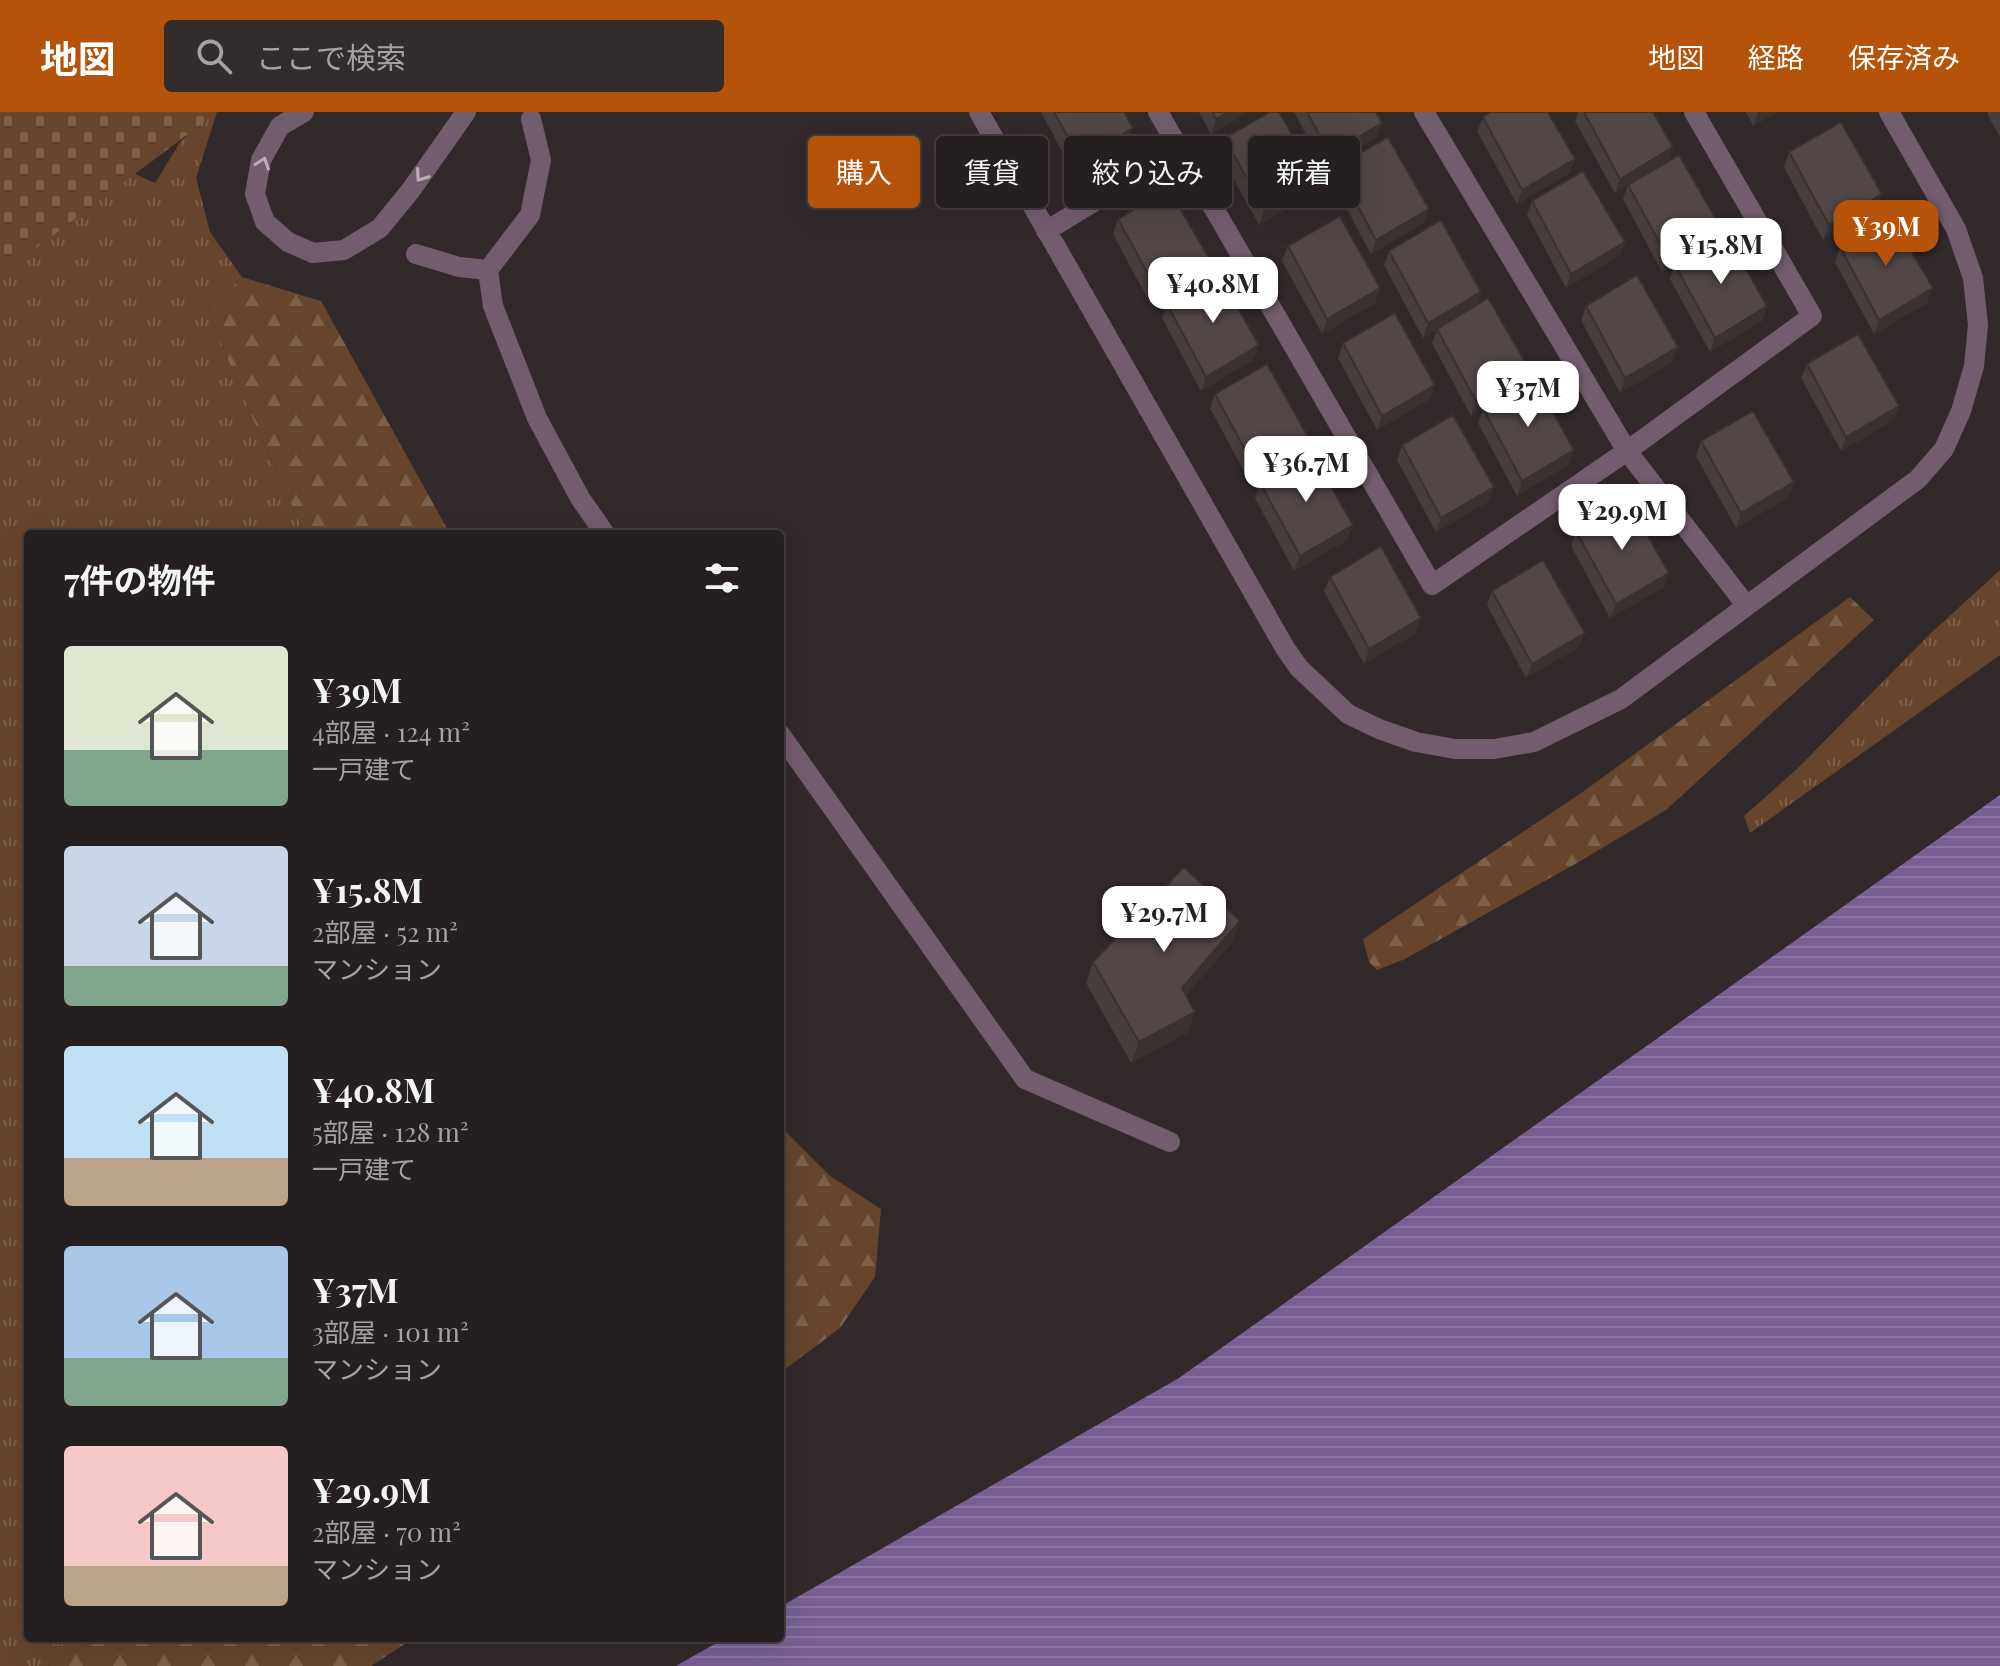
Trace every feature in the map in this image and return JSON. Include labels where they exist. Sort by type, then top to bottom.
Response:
[{"type":"street","points":[[304,112],[280,126],[261,160],[255,194],[265,222],[288,242],[313,253],[344,250],[380,228],[466,112]]},
{"type":"street","points":[[979,112],[1299,668],[1348,714],[1416,742],[1455,749],[1494,749],[1534,742],[1621,699],[1918,479],[1944,449],[1961,411],[1974,366],[1978,325],[1973,278],[1956,229],[1889,112]]},
{"type":"street","points":[[1158,112],[1171,136]]},
{"type":"street","points":[[1424,112],[1627,451],[1746,605]]},
{"type":"street","points":[[1213,208],[1432,585],[1627,451],[1812,316],[1694,112]]},
{"type":"street","points":[[531,119],[541,160],[530,215],[488,270],[493,306],[537,418],[580,498],[602,530]]},
{"type":"street","points":[[1046,231],[1084,208]]},
{"type":"street","points":[[416,254],[459,267],[488,270]]},
{"type":"street","points":[[784,740],[1025,1079],[1170,1142]]},
{"type":"green space","points":[[0,112],[155,183],[187,136],[189,112],[217,112],[196,178],[210,232],[242,277],[208,311],[303,530],[24,530],[24,1642],[91,1642],[48,1666],[0,1666]]},
{"type":"green space","points":[[0,112],[214,112],[215,114],[0,275]]},
{"type":"green space","points":[[242,277],[321,301],[448,530],[303,530],[208,311]]},
{"type":"green space","points":[[2000,570],[2000,655],[1750,833],[1744,816],[1797,769],[1929,635]]},
{"type":"green space","points":[[1850,597],[1874,620],[1666,810],[1405,959],[1377,970],[1369,962],[1363,939],[1584,791]]},
{"type":"green space","points":[[784,1126],[787,1133],[830,1176],[881,1209],[875,1277],[840,1328],[784,1370]]},
{"type":"green space","points":[[91,1642],[408,1642],[371,1666],[48,1666]]},
{"type":"shaded area","points":[[2000,795],[2000,1666],[676,1666],[718,1642],[784,1642],[784,1605],[1179,1378]]},
{"type":"building","points":[[1054,112],[1124,112],[1133,128],[1119,136],[1067,136]]},
{"type":"building","points":[[1212,112],[1229,112],[1216,119]]},
{"type":"building","points":[[1270,112],[1279,112],[1293,136],[1248,136],[1248,181],[1232,151],[1232,136],[1228,136]]},
{"type":"building","points":[[1307,112],[1376,112],[1382,123],[1360,136],[1320,136]]},
{"type":"building","points":[[1491,112],[1548,112],[1575,159],[1522,190],[1483,117]]},
{"type":"building","points":[[1584,112],[1653,112],[1673,147],[1620,179]]},
{"type":"building","points":[[1841,122],[1882,194],[1829,225],[1789,152]]},
{"type":"building","points":[[1388,137],[1429,209],[1376,240],[1359,208],[1360,153]]},
{"type":"building","points":[[1679,155],[1720,226],[1668,258],[1628,185]]},
{"type":"building","points":[[1583,171],[1625,242],[1571,274],[1532,201]]},
{"type":"building","points":[[1137,208],[1180,208],[1210,260],[1158,292],[1118,219]]},
{"type":"building","points":[[1340,216],[1380,288],[1327,319],[1288,246]]},
{"type":"building","points":[[1891,217],[1933,288],[1879,320],[1840,247]]},
{"type":"building","points":[[1441,220],[1481,292],[1428,323],[1389,251]]},
{"type":"building","points":[[1727,235],[1767,306],[1715,338],[1675,265]]},
{"type":"building","points":[[1218,273],[1259,345],[1206,377],[1167,304]]},
{"type":"building","points":[[1637,275],[1678,347],[1625,378],[1586,306]]},
{"type":"building","points":[[1488,298],[1530,370],[1476,401],[1437,329]]},
{"type":"building","points":[[1395,313],[1435,385],[1382,416],[1343,343]]},
{"type":"building","points":[[1858,334],[1899,406],[1846,437],[1807,364]]},
{"type":"building","points":[[1267,364],[1307,435],[1254,466],[1215,394]]},
{"type":"building","points":[[1534,378],[1574,450],[1522,481],[1483,408]]},
{"type":"building","points":[[1753,411],[1794,482],[1741,513],[1701,441]]},
{"type":"building","points":[[1453,415],[1494,487],[1441,518],[1402,445]]},
{"type":"building","points":[[1312,453],[1353,525],[1300,556],[1260,483]]},
{"type":"building","points":[[1628,501],[1669,573],[1616,604],[1576,531]]},
{"type":"building","points":[[1381,546],[1421,618],[1369,649],[1330,577]]},
{"type":"building","points":[[1543,560],[1585,633],[1532,664],[1492,591]]},
{"type":"building","points":[[1184,867],[1240,921],[1182,988],[1195,1012],[1139,1042],[1093,962]]}]
